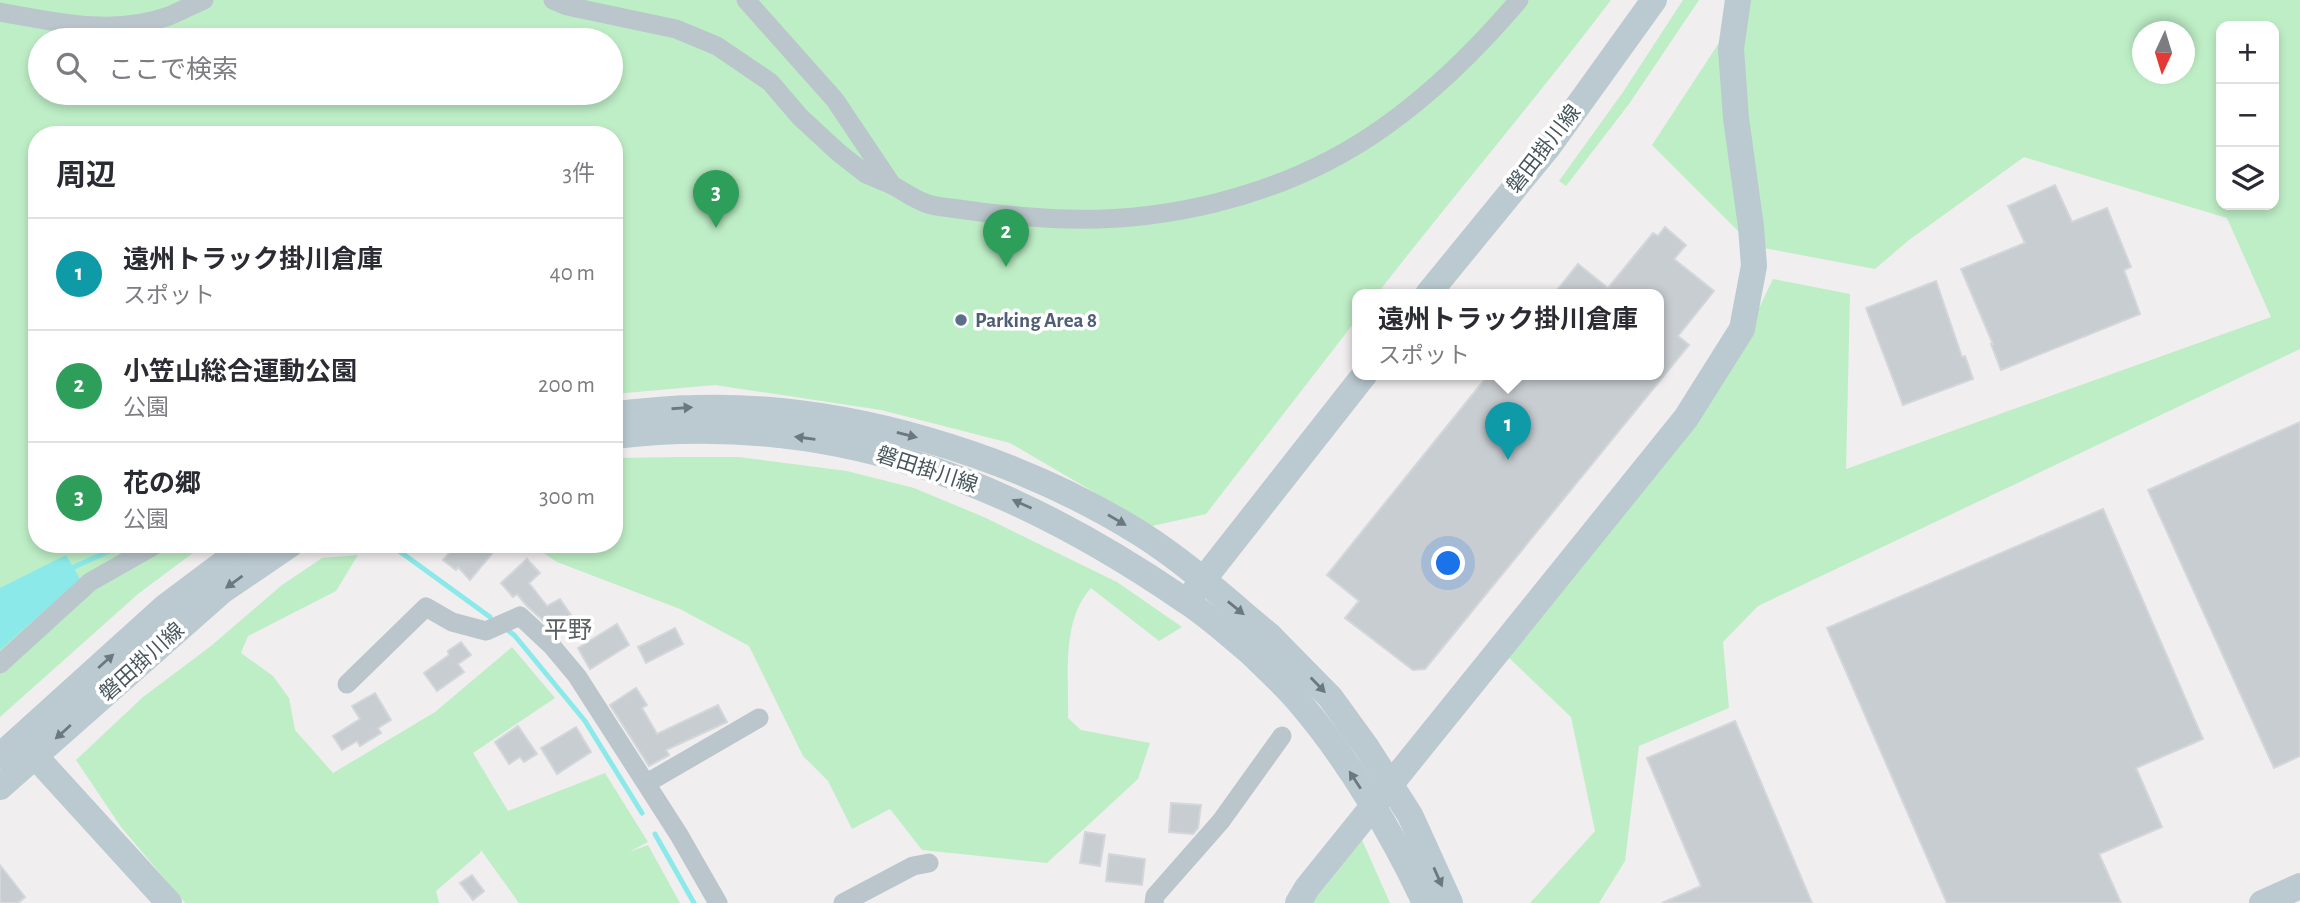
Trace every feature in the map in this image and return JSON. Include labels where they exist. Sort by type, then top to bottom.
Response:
[{"type":"main road","name":"磐田掛川線","points":[[1432,289],[1549,146],[1654,0]]},
{"type":"main road","points":[[1298,903],[1307,888],[1686,418],[1742,330],[1754,266],[1736,118],[1731,49],[1738,0]]},
{"type":"main road","points":[[1360,380],[1194,590],[1330,697],[1367,747],[1410,815],[1450,903]]},
{"type":"main road","name":"磐田掛川線","points":[[623,413],[695,407],[809,415],[872,426],[983,456],[1090,504],[1143,536],[1194,590]]},
{"type":"main road","name":"磐田掛川線","points":[[623,435],[752,432],[810,439],[922,465],[973,482],[1034,509],[1194,590]]},
{"type":"main road","name":"磐田掛川線","points":[[0,787],[18,751],[165,607],[237,553]]},
{"type":"main road","name":"磐田掛川線","points":[[18,751],[222,591],[278,553]]},
{"type":"main road","points":[[1261,644],[1340,757],[1409,868],[1425,903]]},
{"type":"main road","points":[[18,751],[169,903]]},
{"type":"main road","points":[[2262,903],[2300,886]]},
{"type":"street","points":[[0,12],[61,23],[130,25],[167,17],[204,0]]},
{"type":"street","points":[[553,0],[567,6],[676,29],[717,46],[770,82],[800,117],[866,174],[926,204],[1050,219],[1123,219],[1171,213],[1227,200],[1298,174],[1382,129],[1436,87],[1519,0]]},
{"type":"street","points":[[746,0],[835,100],[892,185]]},
{"type":"street","points":[[0,664],[90,582],[141,553]]},
{"type":"street","points":[[347,684],[426,607],[452,622],[486,631],[520,616],[551,645],[578,676],[647,783],[718,903]]},
{"type":"street","points":[[647,783],[759,718]]},
{"type":"street","points":[[1154,903],[1155,896],[1221,821],[1282,736]]},
{"type":"street","points":[[843,903],[913,866],[929,863]]},
{"type":"green space","points":[[0,0],[1611,0],[1381,289],[1352,289],[1352,325],[1206,514],[1152,526],[1010,443],[881,410],[715,385],[623,393],[623,126],[28,126],[28,553],[193,553],[138,594],[0,717]]},
{"type":"green space","points":[[1683,0],[1699,0],[1629,104],[1566,186],[1559,181],[1623,92]]},
{"type":"green space","points":[[1747,0],[2300,0],[2300,349],[1758,606],[1723,642],[1729,708],[1639,746],[1625,861],[1599,903],[1530,903],[1595,831],[1571,717],[1507,656],[1723,383],[1773,279],[1850,294],[1846,469],[2271,317],[2227,218],[2024,157],[1909,240],[1875,269],[1753,246],[1652,145]]},
{"type":"green space","points":[[739,457],[847,471],[914,488],[986,518],[1117,582],[1182,627],[1159,641],[1091,588],[1081,601],[1071,633],[1068,718],[1081,730],[1150,743],[1138,779],[1047,863],[922,850],[890,809],[852,829],[828,781],[803,756],[749,646],[680,609],[557,562],[544,553],[623,553],[623,458]]},
{"type":"green space","points":[[358,555],[336,591],[248,636],[241,653],[273,676],[289,698],[295,730],[333,773],[435,712],[512,647],[555,698],[473,753],[508,811],[605,773],[648,842],[629,852],[648,845],[680,903],[519,903],[481,850],[436,891],[439,903],[185,903],[121,827],[76,760],[143,697],[211,646],[282,585],[322,558]]},
{"type":"green space","points":[[1362,840],[1390,903],[1312,903]]},
{"type":"water","points":[[66,555],[80,579],[0,650],[0,588]]},
{"type":"building","points":[[2055,185],[2072,222],[2107,208],[2131,267],[2124,270],[2140,314],[2001,370],[1993,344],[1961,269],[2025,243],[2008,206]]},
{"type":"building","points":[[1665,227],[1686,245],[1674,259],[1714,291],[1678,336],[1689,345],[1664,376],[1664,289],[1558,289],[1578,264],[1608,288],[1653,233],[1658,236]]},
{"type":"building","points":[[1936,281],[1962,357],[1965,356],[1973,379],[1903,405],[1866,308]]},
{"type":"building","points":[[1484,380],[1660,380],[1425,669],[1413,670],[1345,618],[1359,601],[1327,575]]},
{"type":"building","points":[[2300,422],[2300,756],[2274,768],[2148,490]]},
{"type":"building","points":[[2103,509],[2203,739],[2136,768],[2162,827],[2099,854],[2121,903],[1947,903],[1827,628]]},
{"type":"building","points":[[449,553],[492,553],[470,580],[458,567],[456,570],[443,560]]},
{"type":"building","points":[[527,559],[540,573],[529,583],[547,606],[560,599],[571,615],[560,626],[553,619],[546,623],[517,594],[513,597],[501,583]]},
{"type":"building","points":[[617,624],[629,645],[590,669],[578,648]]},
{"type":"building","points":[[675,628],[683,644],[646,663],[638,647]]},
{"type":"building","points":[[461,642],[471,655],[458,664],[464,672],[437,691],[424,673],[449,655],[448,651]]},
{"type":"building","points":[[636,688],[647,705],[642,708],[657,734],[718,705],[727,722],[666,750],[669,755],[649,766],[610,705]]},
{"type":"building","points":[[375,693],[391,720],[378,728],[381,733],[360,746],[357,741],[342,750],[333,736],[360,719],[352,706]]},
{"type":"building","points":[[1735,721],[1812,903],[1662,903],[1701,886],[1647,758]]},
{"type":"building","points":[[518,726],[537,754],[524,762],[520,757],[509,764],[495,742]]},
{"type":"building","points":[[576,727],[591,752],[557,774],[541,748]]},
{"type":"building","points":[[1171,803],[1201,805],[1198,828],[1193,834],[1169,832]]},
{"type":"building","points":[[1085,832],[1105,835],[1100,866],[1080,863]]},
{"type":"building","points":[[1109,854],[1145,859],[1142,885],[1106,881]]},
{"type":"building","points":[[0,865],[25,897],[18,903],[0,903]]},
{"type":"building","points":[[472,875],[484,891],[473,900],[460,883]]},
{"type":"waterway","points":[[74,567],[105,553]]},
{"type":"waterway","points":[[402,553],[490,617]]},
{"type":"waterway","points":[[504,627],[515,636],[585,721],[642,813]]},
{"type":"waterway","points":[[655,834],[694,903]]},
{"type":"place","name":"花の郷","points":[[716,228]]},
{"type":"place","name":"小笠山総合運動公園","points":[[1006,267]]},
{"type":"place","name":"Parking Area 8","points":[[961,320]]},
{"type":"place","name":"遠州トラック掛川倉庫","points":[[1508,460]]},
{"type":"district","name":"平野","points":[[568,631]]}]
